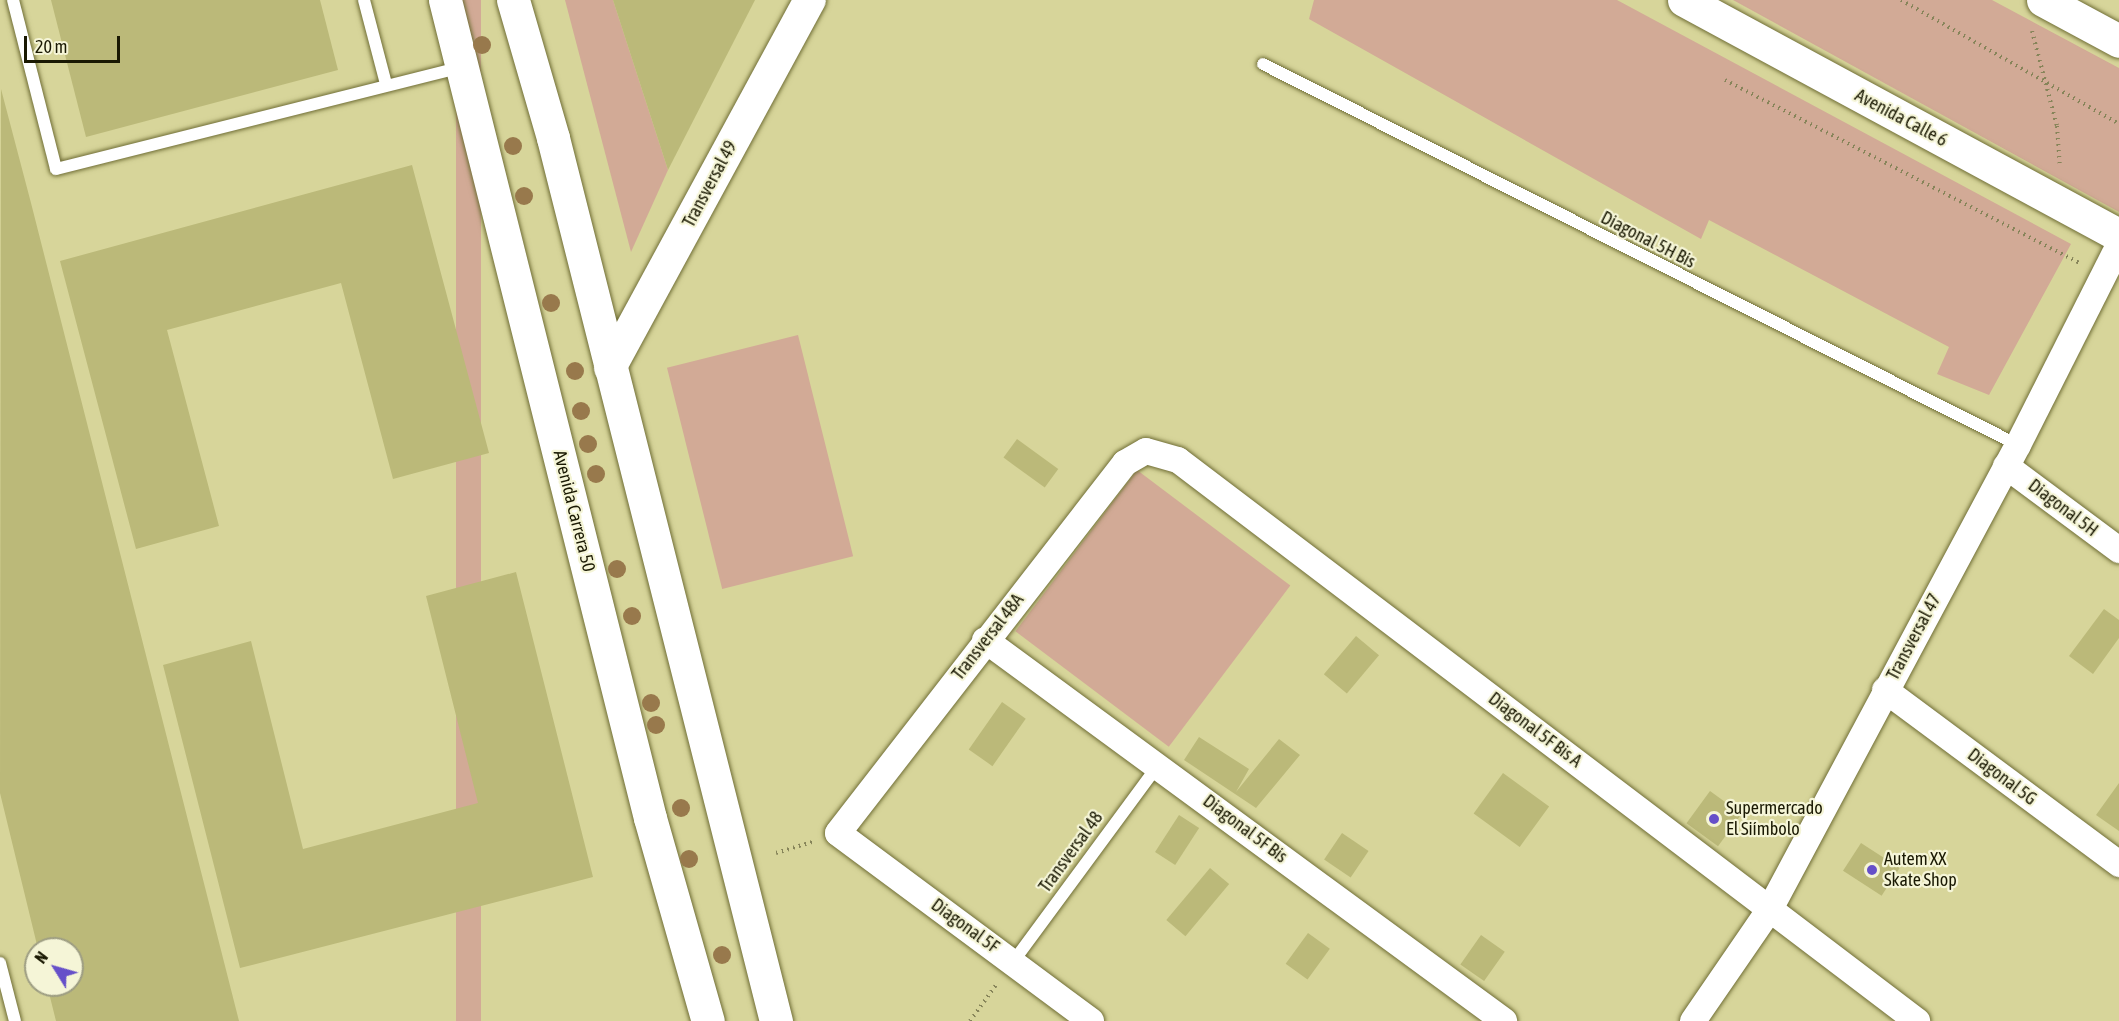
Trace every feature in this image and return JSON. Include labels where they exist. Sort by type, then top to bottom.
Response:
[{"type":"main road","name":"Avenida Carrera 50","points":[[445,0],[650,818],[708,1021]]},
{"type":"main road","points":[[513,0],[553,138],[776,1021]]},
{"type":"main road","name":"Avenida Calle 6","points":[[1684,0],[2119,235]]},
{"type":"main road","points":[[2037,14],[2119,41]]},
{"type":"street","name":"Transversal 49","points":[[610,368],[810,0]]},
{"type":"street","name":"Transversal 47","points":[[1693,1021],[1770,909],[2012,455],[2119,245]]},
{"type":"street","name":"Transversal 48A","points":[[838,833],[985,640],[1125,463],[1146,450]]},
{"type":"street","name":"Diagonal 5F Bis A","points":[[1146,450],[1178,460],[1917,1021]]},
{"type":"street","name":"Diagonal 5H","points":[[2012,455],[2119,550]]},
{"type":"street","name":"Diagonal 5F Bis","points":[[985,640],[1158,764],[1504,1021]]},
{"type":"street","name":"Diagonal 5G","points":[[1885,690],[2119,864]]},
{"type":"street","name":"Diagonal 5F","points":[[838,833],[1091,1021]]},
{"type":"lane","points":[[13,0],[56,169],[386,84],[463,67]]},
{"type":"lane","points":[[364,0],[386,84]]},
{"type":"lane","name":"Diagonal 5H Bis","points":[[1263,64],[2012,455]]},
{"type":"lane","name":"Transversal 48","points":[[1013,962],[1158,764]]},
{"type":"lane","points":[[0,963],[15,1021]]},
{"type":"path","points":[[1901,0],[2119,124]]},
{"type":"path","points":[[2037,14],[2046,82],[2057,126],[2062,204]]},
{"type":"path","points":[[1725,80],[2103,276]]},
{"type":"path","points":[[776,853],[838,833]]},
{"type":"path","points":[[970,1021],[1013,962]]},
{"type":"shaded area","points":[[456,0],[481,0],[481,1021],[456,1021]]},
{"type":"shaded area","points":[[565,0],[613,0],[668,170],[631,252]]},
{"type":"shaded area","points":[[1314,0],[1617,0],[2071,244],[1989,395],[1937,374],[1949,347],[1709,220],[1701,239],[1309,19]]},
{"type":"shaded area","points":[[1733,0],[1992,0],[2119,68],[2119,212]]},
{"type":"shaded area","points":[[798,335],[853,556],[722,589],[667,368]]},
{"type":"shaded area","points":[[1137,470],[1290,586],[1169,747],[1015,631]]},
{"type":"building","points":[[51,0],[320,0],[338,70],[86,137]]},
{"type":"building","points":[[613,0],[755,0],[668,170]]},
{"type":"building","points":[[1,89],[239,1021],[56,1021],[50,997],[84,997],[84,937],[35,937],[0,793]]},
{"type":"building","points":[[412,165],[489,453],[393,479],[341,283],[167,330],[219,526],[136,549],[60,261]]},
{"type":"building","points":[[1017,439],[1058,469],[1045,488],[1003,458]]},
{"type":"building","points":[[516,572],[593,877],[240,968],[163,665],[251,641],[303,849],[478,803],[426,596]]},
{"type":"building","points":[[2104,609],[2119,620],[2119,638],[2093,674],[2069,656]]},
{"type":"building","points":[[1356,636],[1379,655],[1347,694],[1324,674]]},
{"type":"building","points":[[1002,702],[1026,719],[992,766],[969,750]]},
{"type":"building","points":[[1199,737],[1249,769],[1236,792],[1279,739],[1300,755],[1256,808],[1184,760]]},
{"type":"building","points":[[1503,773],[1549,807],[1520,847],[1474,813]]},
{"type":"building","points":[[2119,783],[2119,831],[2096,815]]},
{"type":"building","name":"Supermercado El Siímbolo","points":[[1710,791],[1742,814],[1718,846],[1686,823]]},
{"type":"building","points":[[1179,815],[1199,828],[1175,865],[1155,852]]},
{"type":"building","points":[[1342,833],[1369,851],[1351,877],[1324,860]]},
{"type":"building","name":"Autem XX Skate Shop","points":[[1861,843],[1900,868],[1882,896],[1843,871]]},
{"type":"building","points":[[1210,868],[1229,884],[1185,936],[1166,920]]},
{"type":"building","points":[[1308,933],[1330,949],[1308,980],[1286,964]]},
{"type":"building","points":[[1481,935],[1505,952],[1484,981],[1460,964]]},
{"type":"place","name":"Supermercado El Siímbolo","points":[[1714,819]]},
{"type":"place","name":"Autem XX Skate Shop","points":[[1872,870]]}]
